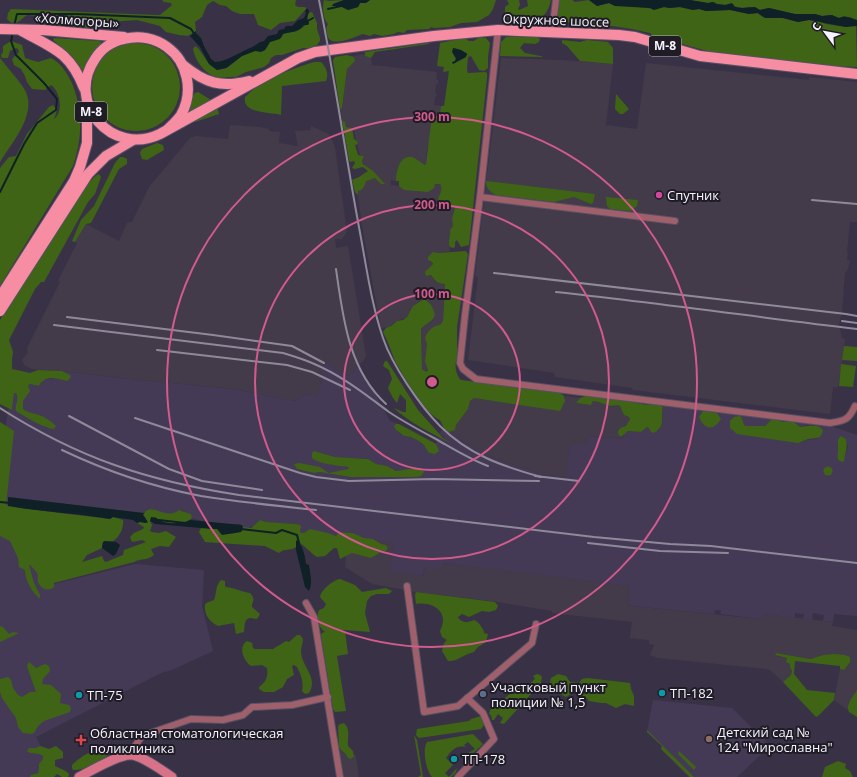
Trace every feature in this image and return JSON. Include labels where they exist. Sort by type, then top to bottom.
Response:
[{"type":"main road","name":"«Холмогоры»","points":[[11,30],[43,30],[147,38],[160,43],[174,52],[182,64],[187,79],[188,88],[187,100],[181,115],[167,130]]},
{"type":"main road","name":"«Холмогоры»","points":[[11,30],[54,47],[62,53],[80,77],[90,110],[101,126],[116,136],[133,140],[157,136],[259,79]]},
{"type":"main road","name":"Окружное шоссе","points":[[259,79],[298,58],[315,52],[434,36],[498,30],[619,35],[635,37],[700,56],[857,74]]},
{"type":"main road","name":"«Холмогоры»","points":[[86,96],[88,73],[91,65],[99,53],[113,43],[130,37]]},
{"type":"main road","name":"«Холмогоры»","points":[[182,64],[195,75],[206,81],[218,84],[238,84],[259,79]]},
{"type":"main road","points":[[0,297],[74,181],[80,167],[87,142],[86,96]]},
{"type":"main road","points":[[0,311],[88,174],[106,156],[133,140]]},
{"type":"street","points":[[552,32],[556,0]]},
{"type":"street","points":[[498,30],[480,197],[464,315],[460,363],[463,369],[476,379],[830,423],[842,421],[847,418],[851,415],[855,406]]},
{"type":"street","points":[[480,197],[675,221]]},
{"type":"street","points":[[406,586],[424,712],[458,706],[532,643],[536,624]]},
{"type":"street","points":[[306,603],[314,617],[340,777]]},
{"type":"street","points":[[132,755],[135,746],[142,736],[191,719],[224,720],[242,715],[252,707],[292,705],[328,697]]},
{"type":"street","points":[[458,777],[494,739],[482,713],[467,698]]},
{"type":"street","points":[[79,777],[124,755],[132,755],[149,762],[172,777]]},
{"type":"shaded area","points":[[365,54],[365,56],[371,58],[372,65],[437,72],[436,79],[438,80],[438,84],[436,84],[435,93],[437,94],[434,105],[441,106],[440,114],[438,115],[427,151],[426,164],[425,165],[414,158],[409,157],[404,159],[398,166],[396,181],[391,180],[391,185],[405,187],[440,184],[442,189],[438,200],[439,202],[450,201],[451,205],[455,208],[452,218],[453,226],[450,230],[451,236],[449,252],[433,252],[430,261],[433,264],[427,270],[428,276],[431,275],[435,281],[440,284],[445,284],[443,321],[440,325],[435,326],[429,331],[425,337],[427,344],[425,361],[428,368],[426,372],[422,369],[421,329],[433,320],[434,312],[426,300],[423,299],[413,306],[407,317],[395,322],[389,327],[381,328],[362,226],[356,181],[372,171],[362,162],[364,156],[360,155],[354,131],[352,131],[352,128],[346,126],[345,122],[342,120],[340,109],[342,108],[347,69],[354,62],[354,57],[352,56]]},
{"type":"shaded area","points":[[501,58],[563,60],[613,64],[606,125],[637,129],[646,63],[809,80],[809,77],[857,82],[857,222],[850,222],[847,260],[850,261],[848,269],[845,273],[842,312],[839,325],[842,338],[845,339],[838,387],[833,387],[830,414],[633,390],[632,388],[555,377],[554,373],[468,360],[478,277],[475,276]]},
{"type":"shaded area","points":[[230,125],[259,127],[269,129],[269,131],[280,132],[279,143],[292,146],[298,146],[295,131],[311,130],[311,126],[327,133],[331,137],[335,148],[347,232],[342,239],[335,239],[336,248],[348,246],[366,356],[363,361],[348,376],[321,370],[322,379],[317,397],[307,394],[295,401],[233,389],[32,369],[25,366],[22,360],[28,352],[27,348],[60,282],[58,281],[77,243],[75,242],[86,224],[119,241],[127,223],[132,222],[149,187],[190,138],[196,136],[228,139]]},
{"type":"shaded area","points":[[326,362],[348,376],[359,365],[390,421],[399,424],[396,424],[397,432],[417,440],[428,449],[431,454],[437,446],[436,444],[438,437],[449,442],[439,433],[445,427],[461,440],[480,452],[496,459],[544,475],[566,478],[570,445],[587,445],[588,436],[623,439],[624,434],[628,431],[641,432],[647,427],[659,430],[663,421],[662,405],[772,419],[765,426],[746,426],[744,425],[742,418],[732,418],[730,428],[803,442],[806,440],[817,439],[815,425],[800,427],[794,422],[784,422],[773,419],[833,427],[857,435],[857,616],[834,614],[833,622],[823,621],[824,615],[813,613],[812,620],[803,619],[804,614],[795,613],[795,618],[765,614],[760,619],[720,614],[721,610],[715,610],[714,614],[633,606],[628,604],[630,586],[442,563],[441,569],[425,567],[423,576],[389,571],[395,544],[364,538],[353,533],[344,532],[336,536],[310,530],[301,533],[296,524],[266,522],[260,520],[248,528],[239,524],[223,524],[198,520],[192,518],[192,516],[182,510],[176,513],[166,514],[150,509],[144,513],[141,513],[9,497],[8,506],[6,505],[6,426],[8,409],[12,410],[14,392],[18,398],[16,411],[30,418],[44,418],[23,409],[23,401],[29,391],[28,386],[30,384],[39,386],[43,380],[55,378],[65,381],[70,375],[62,371],[233,389],[295,401],[307,394],[317,396],[322,379],[321,370]],"holes":[[[699,417],[720,421],[715,426],[711,427],[701,421]],[[841,436],[846,439],[848,447],[842,462],[838,460],[838,440]],[[314,451],[335,457],[368,459],[376,464],[387,466],[396,471],[421,468],[421,476],[350,477],[332,474],[348,469],[349,467],[318,462]],[[294,464],[314,467],[325,470],[329,473],[314,473],[297,469]]]},
{"type":"shaded area","points":[[564,396],[580,398],[576,403],[591,405],[593,401],[596,401],[613,407],[618,405],[620,406],[624,415],[630,419],[626,426],[622,427],[622,436],[624,434],[623,439],[589,436],[587,445],[566,478],[544,475],[496,459],[480,452],[446,430],[456,428],[456,425],[468,409],[470,401],[474,398],[560,410],[565,398]]},
{"type":"shaded area","points":[[0,522],[46,586],[135,564],[204,570],[202,606],[213,651],[172,670],[161,673],[36,737],[53,772],[42,777],[0,777]]},
{"type":"shaded area","points":[[373,539],[396,544],[389,570],[423,576],[425,567],[442,563],[520,572],[631,586],[628,604],[633,606],[760,619],[765,614],[833,622],[832,626],[857,630],[857,690],[848,704],[848,710],[834,700],[840,669],[844,669],[847,656],[845,655],[823,655],[810,659],[776,653],[775,655],[787,658],[792,671],[791,675],[783,682],[770,670],[766,669],[658,658],[650,655],[654,645],[649,644],[649,640],[630,638],[632,622],[552,613],[552,611],[498,602],[416,592],[372,584],[345,567],[346,556]]},
{"type":"shaded area","name":"Детский сад № 124 \"Мирославна\"","points":[[653,700],[732,708],[770,746],[737,777],[689,777],[661,749],[662,746],[647,732]]},
{"type":"shaded area","points":[[339,748],[351,759],[354,757],[354,754],[356,756],[359,777],[344,777]]},
{"type":"green space","points":[[162,0],[296,0],[295,5],[298,7],[307,8],[295,21],[280,23],[271,30],[258,25],[254,14],[240,14],[213,1],[207,5],[202,17],[195,22],[196,31],[188,36],[166,32],[160,26],[137,20],[109,22],[93,28],[56,25],[48,21],[44,16],[27,15],[15,23],[10,22],[7,19],[8,13],[11,9],[160,15],[172,5],[171,3],[164,2]]},
{"type":"green space","points":[[324,0],[344,0],[335,3],[332,6],[340,6],[348,10],[358,7],[360,3],[366,3],[370,0],[496,0],[489,15],[477,22],[461,23],[450,27],[431,27],[429,29],[407,30],[404,33],[398,32],[382,36],[374,34],[370,36],[363,34],[336,42],[328,38],[326,30],[328,24],[323,12]]},
{"type":"green space","points":[[507,0],[519,0],[519,10],[528,6],[527,0],[551,0],[545,15],[532,22],[509,19],[505,16],[505,7],[509,4]]},
{"type":"green space","points":[[558,0],[572,0],[575,2],[589,0],[597,6],[609,3],[615,6],[622,5],[656,9],[664,7],[680,7],[706,11],[730,10],[749,14],[757,13],[763,17],[783,18],[798,22],[809,20],[846,27],[856,25],[857,67],[830,66],[711,52],[653,36],[650,33],[623,27],[565,22],[558,16]]},
{"type":"green space","points":[[690,0],[857,0],[857,20],[844,16],[839,18],[830,15],[822,16],[815,14],[795,14],[769,8],[760,10],[750,7],[742,8],[713,2],[708,3]]},
{"type":"green space","points":[[312,12],[317,23],[320,38],[317,45],[282,55],[276,55],[271,58],[269,63],[264,67],[246,72],[236,77],[219,78],[213,76],[201,66],[194,53],[193,49],[195,46],[209,64],[217,70],[227,68],[242,56],[255,51],[265,50],[270,42],[282,37],[283,34],[297,31],[309,23],[308,16],[309,13]]},
{"type":"green space","points":[[479,37],[486,38],[490,43],[488,68],[484,71],[479,70],[471,56],[468,57],[468,73],[485,72],[487,73],[487,78],[469,245],[461,247],[457,240],[455,242],[455,247],[453,248],[450,247],[449,241],[450,230],[453,226],[452,218],[455,208],[450,204],[450,201],[438,201],[441,190],[440,184],[435,184],[434,188],[428,192],[404,190],[399,186],[399,181],[396,181],[396,177],[401,161],[408,157],[415,158],[425,165],[426,164],[432,116],[440,114],[441,106],[444,106],[449,71],[443,72],[444,67],[437,66],[440,43],[465,38],[469,41],[474,41]],"holes":[[[453,48],[467,53],[467,55],[453,64],[456,59],[453,54]]]},
{"type":"green space","points":[[506,37],[537,37],[540,39],[539,42],[535,44],[524,43],[520,48],[525,53],[543,57],[500,56],[501,42]]},
{"type":"green space","points":[[54,38],[102,42],[85,70],[82,71],[73,57],[53,40]]},
{"type":"green space","points":[[562,40],[580,42],[587,40],[608,42],[613,48],[613,64],[580,61],[567,46],[562,43]]},
{"type":"green space","points":[[11,41],[22,45],[25,58],[38,62],[51,58],[58,62],[63,68],[71,81],[78,102],[80,112],[80,134],[79,145],[73,166],[0,286],[0,168],[9,157],[16,156],[27,134],[49,107],[53,105],[57,110],[54,119],[59,112],[60,107],[57,92],[51,85],[45,90],[32,89],[21,69],[14,65],[12,59],[19,52],[18,49],[16,48],[10,51],[8,58],[2,58],[1,55],[3,52],[3,46]]},
{"type":"green space","points":[[136,43],[153,47],[167,56],[176,70],[180,87],[176,104],[167,118],[153,127],[136,131],[119,127],[105,118],[96,104],[92,87],[96,70],[105,56],[119,47]]},
{"type":"green space","points":[[429,44],[375,52],[371,58],[365,56],[365,52]]},
{"type":"green space","points":[[347,55],[354,57],[355,61],[347,69],[342,108],[340,109],[333,60],[335,57]]},
{"type":"green space","points":[[0,58],[23,87],[27,96],[28,106],[27,116],[23,126],[0,162]]},
{"type":"green space","points":[[314,62],[321,62],[324,66],[327,73],[326,81],[282,86],[281,115],[252,109],[245,103],[245,97],[260,85],[286,72]]},
{"type":"green space","points":[[198,92],[211,100],[189,113],[193,96]]},
{"type":"green space","points":[[616,94],[629,109],[623,114],[620,114],[615,109]]},
{"type":"green space","points":[[217,107],[219,114],[195,122],[194,121]]},
{"type":"green space","points":[[342,120],[345,122],[346,127],[352,128],[354,139],[358,144],[355,145],[358,155],[364,156],[362,161],[363,164],[373,171],[385,184],[381,184],[375,178],[366,181],[364,188],[358,191],[358,195],[355,192],[352,180],[368,171],[363,167],[355,169],[352,168],[355,163],[354,161],[350,162],[349,160]]},
{"type":"green space","points":[[157,143],[163,145],[164,150],[147,160],[142,159],[140,153],[142,149]]},
{"type":"green space","points":[[120,157],[127,159],[127,164],[119,169],[91,223],[86,224],[75,242],[72,241],[81,220],[94,206],[115,163]]},
{"type":"green space","points":[[99,174],[101,177],[95,194],[88,202],[44,282],[41,282],[35,289],[9,340],[13,352],[12,369],[30,373],[38,370],[62,371],[70,375],[71,377],[67,381],[49,378],[42,381],[39,386],[30,384],[28,386],[30,391],[23,401],[23,409],[48,419],[56,426],[54,429],[40,424],[16,411],[16,393],[14,393],[12,410],[0,404],[0,320],[83,190],[94,177]]},
{"type":"green space","points":[[486,181],[595,194],[593,203],[591,204],[574,197],[554,202],[496,195],[489,190]]},
{"type":"green space","points":[[606,197],[638,200],[637,206],[631,211],[610,209],[607,206]]},
{"type":"green space","points":[[466,251],[468,254],[457,327],[456,367],[459,378],[461,380],[560,393],[564,396],[565,401],[560,411],[474,398],[470,401],[468,409],[456,425],[455,430],[449,432],[444,428],[440,420],[428,411],[398,367],[383,332],[386,328],[397,321],[403,320],[407,317],[413,306],[424,299],[428,302],[432,307],[434,316],[432,320],[421,329],[422,369],[426,372],[428,370],[425,361],[427,344],[425,338],[431,329],[440,325],[443,321],[445,284],[437,282],[431,275],[426,276],[425,272],[433,264],[428,260],[428,257],[433,252]]},
{"type":"green space","points":[[844,346],[857,347],[857,361],[842,360]]},
{"type":"green space","points":[[385,361],[387,361],[418,410],[442,437],[451,443],[413,423],[394,408],[406,412],[406,400],[400,394],[397,403],[393,398],[388,388],[392,379],[389,370],[383,366]]},
{"type":"green space","points":[[841,364],[856,366],[853,387],[839,386]]},
{"type":"green space","points":[[586,396],[655,404],[663,407],[662,424],[654,433],[647,427],[641,432],[628,431],[620,436],[618,434],[619,429],[626,426],[630,419],[624,415],[620,406],[608,405],[593,401],[591,405],[576,403],[580,398]]},
{"type":"green space","points":[[703,411],[717,413],[721,419],[715,426],[706,427],[699,417]]},
{"type":"green space","points":[[740,416],[744,425],[746,426],[765,426],[772,419],[784,422],[794,422],[800,427],[818,426],[823,430],[820,437],[808,439],[798,443],[737,434],[730,428],[730,421],[734,417]]},
{"type":"green space","points":[[0,422],[14,431],[6,505],[110,519],[113,517],[123,520],[122,529],[118,537],[113,541],[103,542],[102,548],[87,555],[82,562],[102,556],[106,562],[123,555],[124,550],[146,542],[142,540],[132,542],[130,537],[134,533],[143,529],[144,527],[137,523],[146,523],[146,518],[143,515],[150,509],[165,513],[172,513],[179,510],[191,514],[192,518],[184,522],[168,523],[155,517],[150,521],[152,525],[150,531],[159,533],[166,531],[176,537],[169,547],[160,546],[151,549],[154,555],[147,559],[54,583],[54,587],[52,589],[45,589],[39,584],[37,573],[29,565],[34,583],[40,595],[39,598],[29,586],[25,570],[19,567],[18,558],[10,541],[0,536]]},
{"type":"green space","points":[[399,424],[436,444],[439,451],[435,454],[429,453],[424,445],[417,440],[404,436],[396,430],[394,426]]},
{"type":"green space","points":[[841,436],[846,439],[847,445],[844,461],[842,462],[838,460],[838,440]]},
{"type":"green space","points":[[314,451],[335,457],[368,459],[376,464],[387,466],[396,471],[421,468],[424,472],[421,476],[417,477],[350,477],[320,472],[314,473],[297,469],[294,464],[299,463],[320,467],[329,473],[348,469],[349,467],[319,462],[312,458],[312,453]]},
{"type":"green space","points":[[828,466],[833,471],[828,476],[823,471]]},
{"type":"green space","points":[[260,520],[266,522],[300,525],[301,533],[304,533],[310,529],[336,536],[339,532],[353,533],[364,538],[373,539],[386,545],[388,548],[386,551],[381,552],[371,558],[352,553],[340,559],[337,548],[334,548],[325,556],[317,557],[299,541],[296,541],[296,547],[279,553],[265,546],[205,542],[199,532],[201,528],[217,528],[220,531],[230,534],[243,529],[243,527],[251,528]]},
{"type":"green space","points":[[340,579],[355,585],[362,592],[386,588],[392,591],[389,594],[377,594],[371,596],[367,601],[365,613],[370,632],[344,630],[342,631],[345,631],[348,654],[337,656],[346,711],[335,712],[333,709],[321,635],[325,632],[319,625],[318,616],[319,610],[324,608],[326,604],[320,597],[321,594],[331,583]]},
{"type":"green space","points":[[221,580],[225,581],[226,587],[250,593],[253,598],[252,607],[260,614],[257,619],[250,618],[246,620],[244,632],[236,634],[234,623],[218,626],[210,620],[207,615],[205,605],[206,603],[214,600],[217,587]]},
{"type":"green space","points":[[416,592],[495,602],[498,606],[496,610],[489,612],[482,611],[469,617],[462,614],[458,617],[464,622],[474,620],[477,622],[482,627],[484,633],[488,634],[486,642],[478,647],[474,652],[448,661],[442,651],[444,643],[447,640],[442,637],[440,631],[443,625],[442,614],[434,606],[429,604],[416,604]]},
{"type":"green space","points":[[0,626],[3,627],[9,634],[13,632],[19,633],[0,642]]},
{"type":"green space","points":[[297,635],[300,635],[303,639],[301,650],[302,657],[311,677],[312,687],[309,693],[305,694],[302,691],[303,685],[301,676],[297,667],[294,665],[292,666],[294,675],[287,679],[283,687],[274,692],[264,692],[259,689],[266,679],[267,668],[262,665],[251,666],[248,663],[242,650],[244,644],[247,641],[252,643],[253,648],[255,649],[273,649],[286,641],[289,642]]},
{"type":"green space","points":[[776,653],[810,659],[823,655],[835,654],[850,657],[850,662],[844,670],[840,669],[840,666],[795,661],[794,674],[807,690],[835,693],[834,700],[818,716],[816,717],[783,682],[791,675],[792,671],[790,664],[786,662],[787,658],[775,655]]},
{"type":"green space","points":[[29,662],[36,668],[45,664],[49,666],[50,671],[43,679],[42,684],[51,685],[61,694],[60,703],[69,705],[71,708],[70,712],[44,721],[38,726],[34,733],[31,734],[23,733],[18,727],[16,718],[2,698],[0,692],[0,679],[8,677],[18,695],[22,697],[30,692],[36,692],[27,666]]},
{"type":"green space","points":[[537,674],[542,677],[541,683],[504,724],[500,723],[503,718],[498,714],[494,720],[492,720],[491,715],[489,714],[490,710],[520,686],[525,688],[535,679],[533,676]]},
{"type":"green space","points":[[558,674],[566,676],[570,682],[579,683],[582,679],[587,678],[630,683],[634,696],[634,706],[625,704],[616,708],[606,703],[589,701],[587,698],[582,700],[580,699],[582,694],[574,686],[569,691],[571,694],[566,697],[552,689],[550,683],[551,678]]},
{"type":"green space","points":[[857,690],[857,717],[849,712],[848,706]]},
{"type":"green space","points":[[481,716],[483,717],[485,724],[481,729],[419,738],[416,735],[417,729],[469,721]]},
{"type":"green space","points":[[344,723],[348,731],[348,746],[353,751],[354,757],[351,759],[348,758],[339,747],[338,726]]},
{"type":"green space","points":[[647,730],[694,777],[690,777],[661,749],[662,746],[647,732]]},
{"type":"green space","points":[[473,734],[483,744],[470,756],[468,753],[475,749],[468,742],[464,745],[466,747],[457,747],[452,750],[446,758],[453,765],[445,773],[449,777],[432,777],[430,774],[426,765],[425,755],[427,742]]},
{"type":"green space","points":[[414,735],[417,740],[423,777],[418,777],[421,775]]},
{"type":"green space","points":[[40,746],[49,749],[56,746],[63,752],[63,758],[55,760],[55,766],[67,772],[69,774],[68,777],[62,777],[57,774],[54,777],[30,777],[31,775],[38,773],[39,764],[43,759],[43,756],[27,751],[29,748],[36,748]]},
{"type":"green space","points":[[105,746],[108,748],[109,752],[102,760],[87,767],[73,770],[72,765],[83,756]]},
{"type":"green space","points":[[679,751],[696,767],[694,770],[678,754]]},
{"type":"green space","points":[[838,761],[846,764],[845,768],[850,771],[853,777],[822,777],[825,767]]},
{"type":"green space","points":[[457,768],[456,772],[449,777]]},
{"type":"water","points":[[344,0],[370,0],[366,3],[360,3],[358,7],[348,10],[340,6],[332,6],[333,4]]},
{"type":"water","points":[[589,0],[690,0],[708,3],[713,2],[725,5],[732,3],[735,7],[742,8],[755,7],[760,10],[769,8],[795,14],[815,14],[822,16],[832,15],[839,18],[848,17],[857,20],[857,26],[846,27],[809,20],[798,22],[783,18],[765,18],[758,13],[749,14],[730,10],[706,11],[680,7],[664,7],[654,10],[650,8],[615,6],[609,3],[597,6]]},
{"type":"water","points":[[307,8],[309,11],[307,18],[309,23],[308,25],[304,25],[297,31],[283,34],[280,39],[270,42],[265,50],[261,52],[255,51],[242,56],[226,68],[217,70],[209,64],[200,47],[190,36],[196,31],[211,59],[215,62],[219,62],[264,41],[268,36],[277,34],[279,30],[284,29],[286,26],[292,26],[298,20],[304,18]]},
{"type":"water","points":[[453,48],[461,50],[467,54],[466,57],[453,64],[452,62],[455,61],[456,58],[452,52]]},
{"type":"water","points":[[8,497],[144,513],[143,515],[148,522],[137,523],[133,520],[113,517],[110,519],[8,506]]},
{"type":"water","points":[[151,517],[170,523],[180,523],[190,520],[242,525],[243,529],[241,532],[222,535],[217,529],[155,524],[150,521]]},
{"type":"water","points":[[297,540],[301,545],[306,564],[309,565],[311,582],[309,591],[305,587],[296,550]]},
{"type":"water","points":[[103,542],[116,542],[120,545],[116,554],[113,556],[102,548]]},
{"type":"waterway","points":[[328,9],[341,6]]},
{"type":"waterway","points":[[14,26],[17,14],[77,14],[170,18],[191,29],[195,35]]},
{"type":"waterway","points":[[306,22],[313,18]]},
{"type":"waterway","points":[[0,192],[24,144],[37,123],[56,110],[57,99],[44,83],[16,55],[11,41],[13,32]]},
{"type":"waterway","points":[[0,502],[10,503]]},
{"type":"waterway","points":[[159,520],[185,523]]},
{"type":"waterway","points":[[241,529],[276,533],[282,530],[297,535],[299,543]]},
{"type":"railway","points":[[319,0],[370,288],[379,326],[387,349],[407,385],[432,418],[451,436],[474,452],[500,464],[541,477]]},
{"type":"railway","points":[[812,200],[857,204]]},
{"type":"railway","points":[[336,269],[345,324],[355,359],[373,390],[386,404]]},
{"type":"railway","points":[[494,273],[857,316]]},
{"type":"railway","points":[[556,292],[857,329]]},
{"type":"railway","points":[[67,317],[292,346],[324,363]]},
{"type":"railway","points":[[842,321],[857,323]]},
{"type":"railway","points":[[54,325],[283,353],[294,356],[333,373],[400,419],[467,457],[488,466]]},
{"type":"railway","points":[[157,350],[287,365],[312,372],[350,390]]},
{"type":"railway","points":[[0,408],[57,441],[115,465],[174,483],[239,495],[594,537],[711,546],[857,563]]},
{"type":"railway","points":[[69,416],[169,469],[202,481],[262,490]]},
{"type":"railway","points":[[135,418],[316,477],[349,481],[434,479],[539,481]]},
{"type":"railway","points":[[62,450],[130,478],[165,488],[201,496],[316,510]]},
{"type":"railway","points":[[535,476],[579,481]]},
{"type":"railway","points":[[588,543],[660,551],[728,553]]},
{"type":"place","name":"Спутник","points":[[659,195]]},
{"type":"place","name":"ТП-182","points":[[662,693]]},
{"type":"place","name":"Участковый пункт полиции № 1,5","points":[[483,694]]},
{"type":"place","name":"ТП-75","points":[[79,695]]},
{"type":"place","name":"Детский сад № 124 \"Мирославна\"","points":[[709,739]]},
{"type":"place","name":"Областная стоматологическая поликлиника","points":[[81,740]]},
{"type":"place","name":"ТП-178","points":[[454,759]]}]
